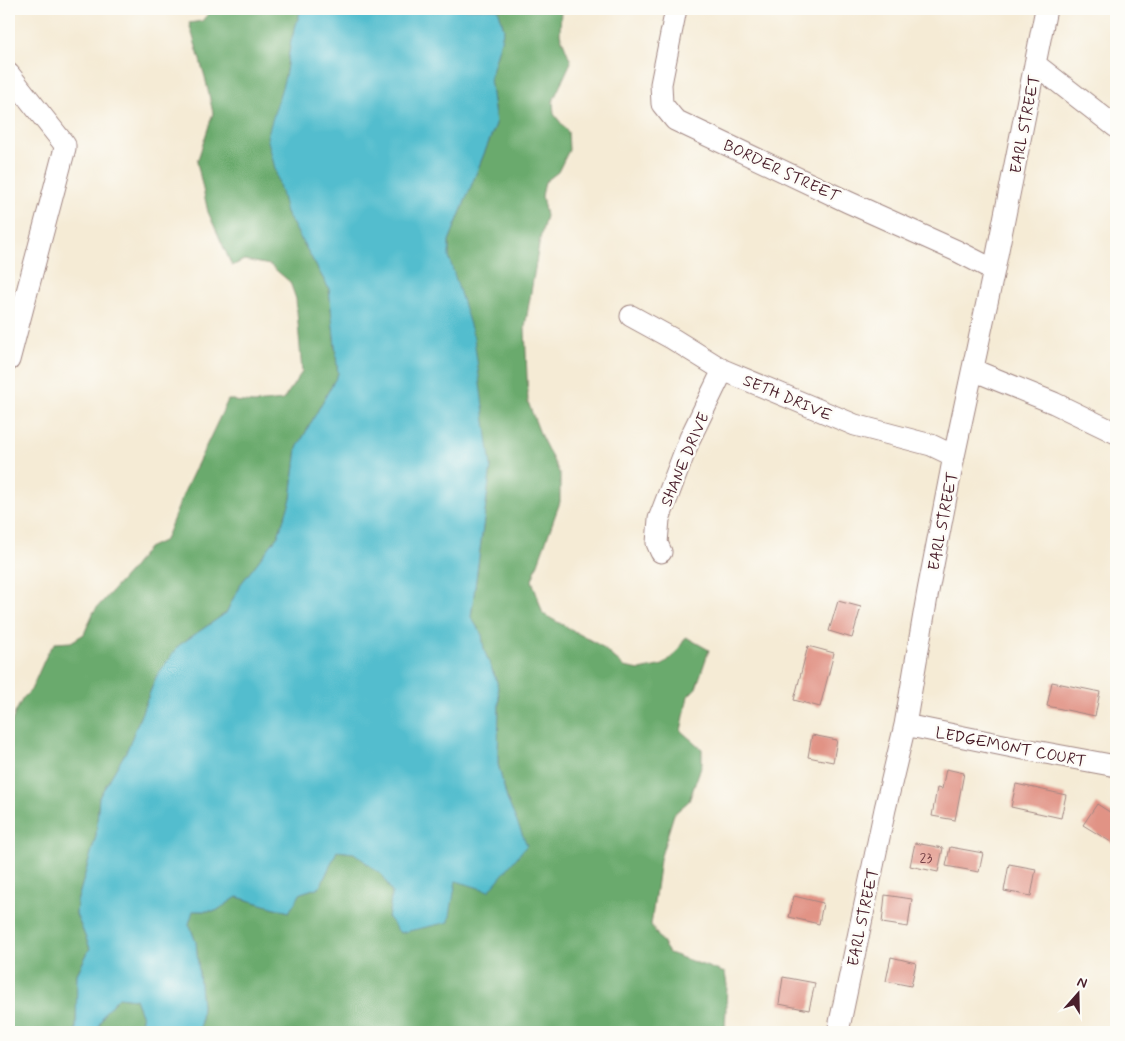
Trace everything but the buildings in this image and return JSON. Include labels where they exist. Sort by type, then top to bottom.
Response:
[{"type":"street","name":"BORDER STREET","points":[[676,9],[660,84],[662,104],[675,120],[994,270]]},
{"type":"street","name":"EARL STREET","points":[[838,1032],[885,809],[905,725],[954,456],[994,270],[1046,9]]},
{"type":"street","points":[[1036,64],[1116,126]]},
{"type":"street","points":[[9,74],[66,148],[9,360]]},
{"type":"street","name":"SETH DRIVE","points":[[631,316],[724,370],[855,425],[931,445],[954,456]]},
{"type":"street","name":"SHANE DRIVE","points":[[661,552],[657,543],[659,520],[690,438],[724,370]]},
{"type":"street","points":[[973,370],[1054,403],[1116,433]]},
{"type":"street","name":"LEDGEMONT COURT","points":[[905,725],[1116,766]]},
{"type":"green space","points":[[212,9],[301,9],[291,41],[285,77],[286,212],[329,289],[338,374],[297,448],[291,499],[278,536],[240,585],[226,613],[178,646],[156,677],[127,750],[99,797],[96,836],[77,902],[76,914],[90,948],[77,974],[76,1032],[9,1032],[9,730],[15,713],[23,698],[31,690],[48,652],[55,643],[71,642],[84,634],[94,611],[148,548],[165,540],[185,490],[228,400],[254,403],[283,400],[302,372],[296,299],[290,282],[270,265],[244,260],[232,266],[208,212],[197,162],[213,113],[205,77],[189,23],[202,21]]},
{"type":"green space","points":[[498,9],[561,9],[560,34],[571,62],[553,101],[554,114],[568,132],[569,150],[558,172],[545,182],[542,196],[546,216],[540,239],[525,327],[528,402],[541,436],[560,474],[560,502],[532,580],[543,614],[601,646],[624,667],[640,670],[663,665],[676,653],[686,637],[709,650],[696,688],[688,696],[681,731],[702,749],[702,764],[689,801],[674,814],[660,859],[651,925],[669,953],[725,973],[727,985],[725,1032],[200,1032],[202,1006],[196,942],[189,924],[192,911],[216,911],[237,897],[289,912],[301,893],[320,887],[337,851],[354,853],[383,876],[392,893],[388,918],[456,881],[507,799],[498,764],[499,698],[497,682],[484,650],[482,635],[471,617],[491,467],[449,257],[449,241],[496,124],[490,79],[504,29]]},
{"type":"green space","points":[[119,997],[135,999],[142,1017],[141,1032],[96,1032],[105,1012]]},
{"type":"water","points":[[301,9],[498,9],[504,29],[490,79],[496,124],[449,241],[449,257],[474,338],[491,467],[471,617],[482,635],[484,650],[497,682],[499,698],[498,764],[507,799],[527,845],[489,891],[456,881],[449,922],[400,933],[388,918],[392,893],[383,876],[354,853],[337,851],[320,887],[301,893],[289,912],[237,897],[216,911],[193,911],[189,924],[196,942],[202,1006],[200,1032],[141,1032],[142,1017],[135,999],[119,997],[105,1012],[96,1032],[76,1032],[77,974],[90,948],[76,914],[77,902],[96,836],[99,797],[127,750],[156,677],[178,646],[226,613],[240,585],[278,536],[291,499],[297,448],[338,374],[329,289],[286,212],[267,137],[285,77],[291,41]]}]
